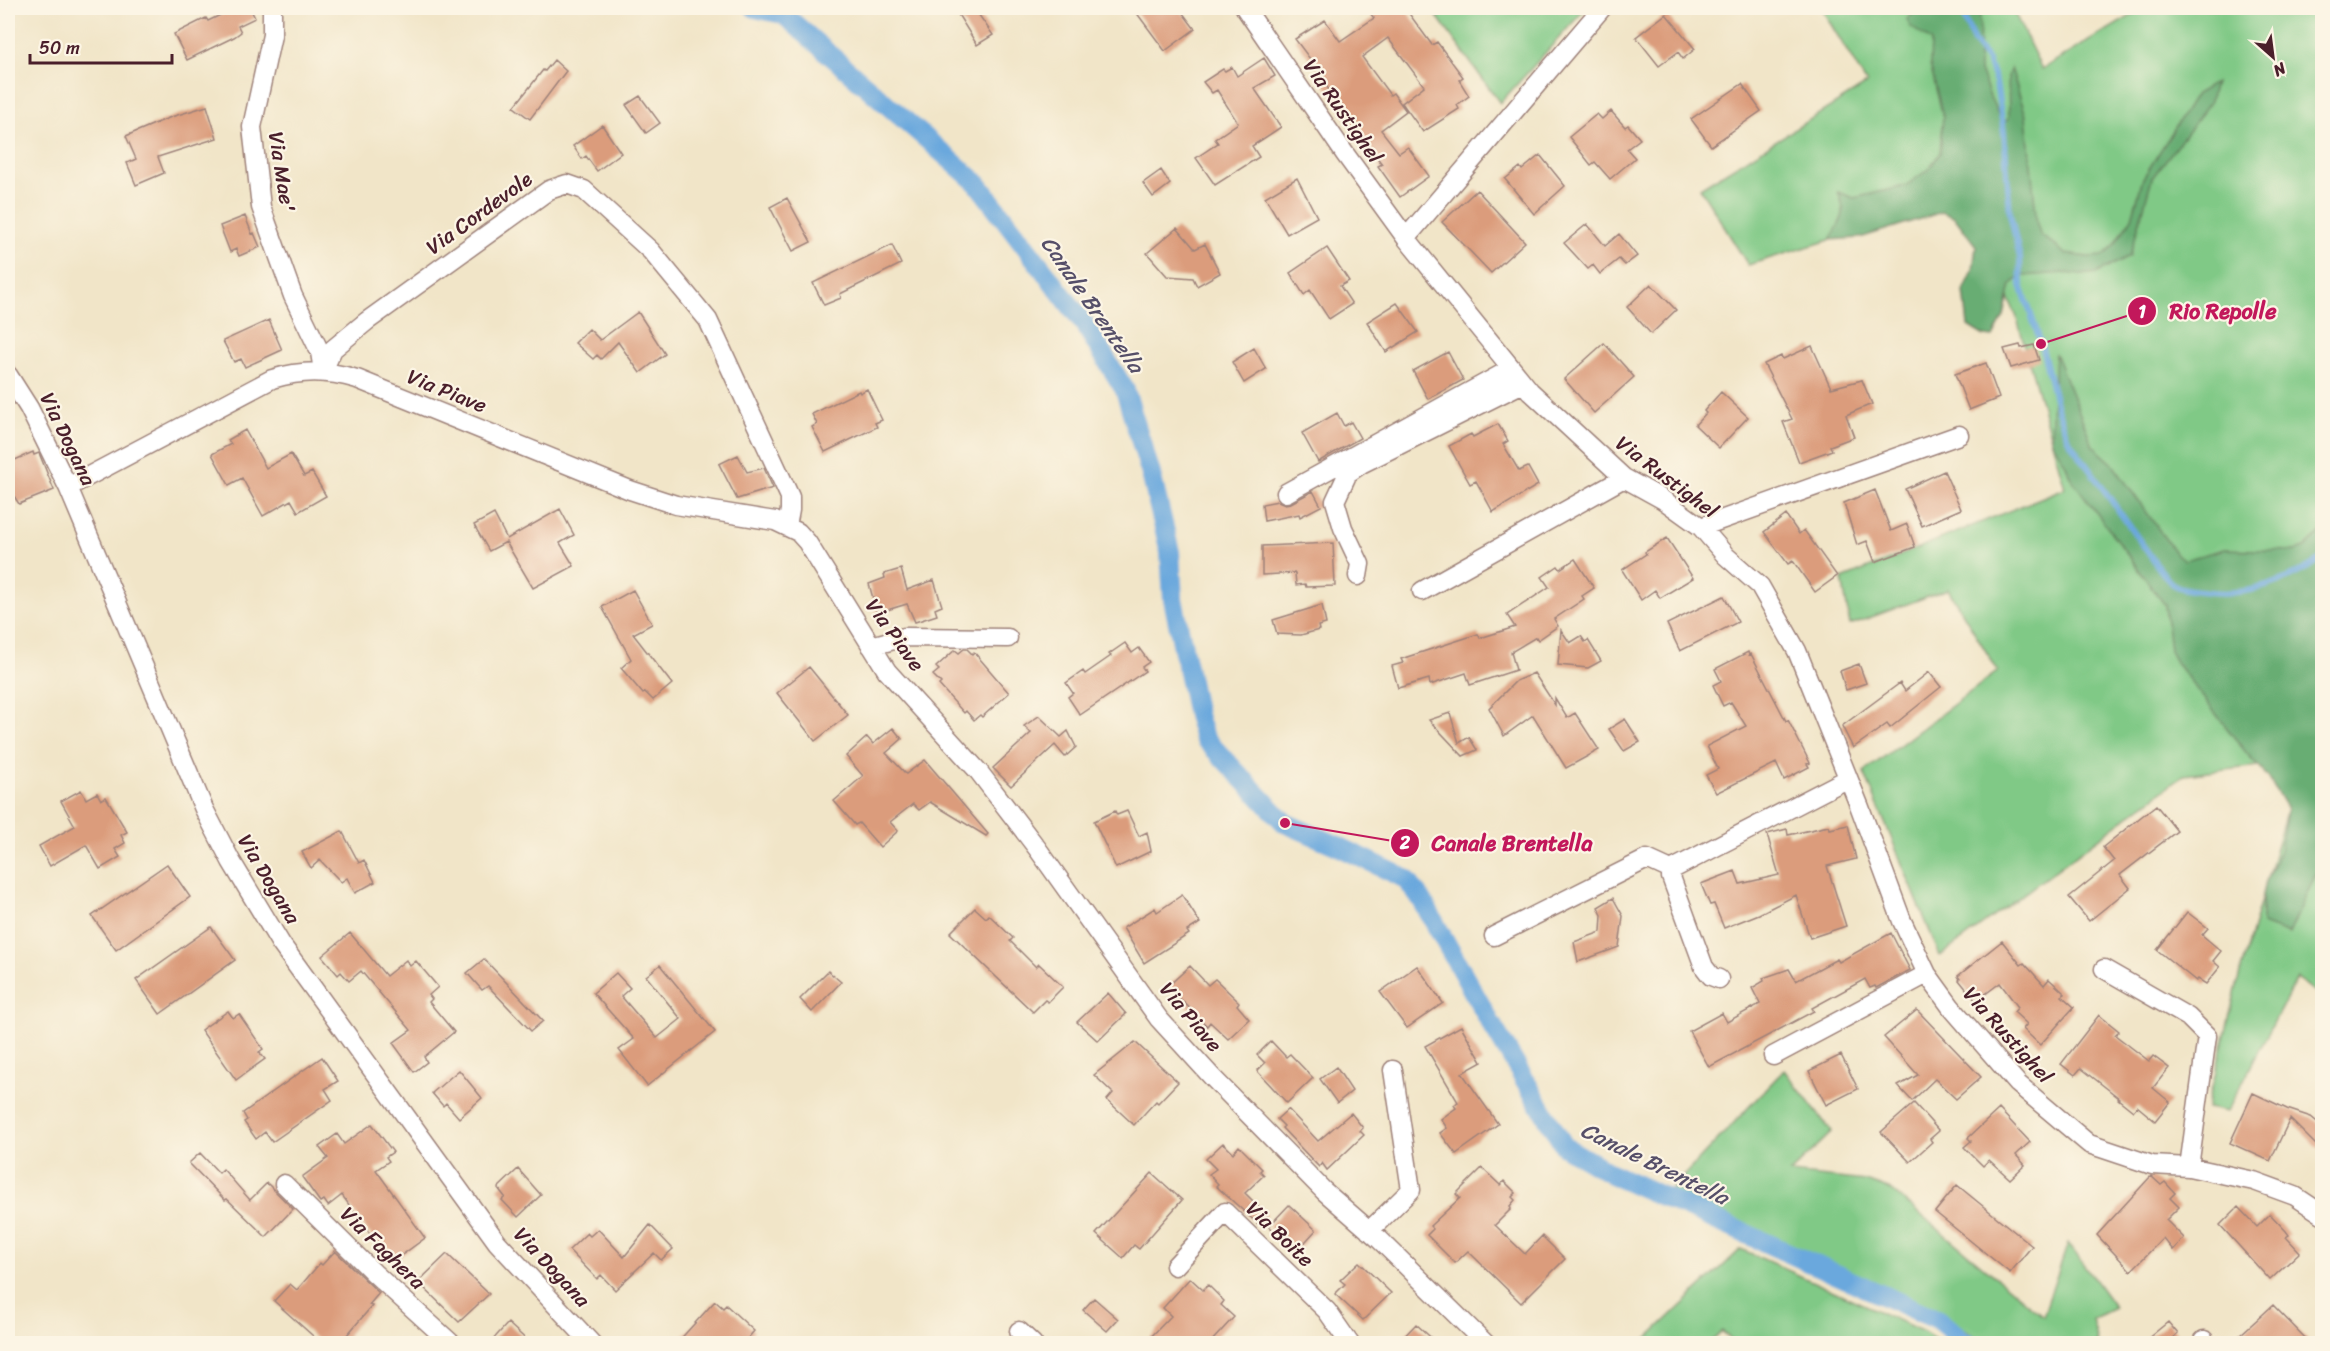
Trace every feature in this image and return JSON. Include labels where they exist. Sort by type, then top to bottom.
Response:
[{"type":"street","name":"Via Mae'","points":[[272,8],[272,35],[252,127],[261,207],[293,296],[320,352],[323,371]]},
{"type":"street","name":"Via Rustighel","points":[[1245,8],[1345,154],[1406,238],[1517,376],[1624,478],[1662,499],[1701,527],[1726,555],[1760,586],[1797,651],[1859,805],[1902,921],[1927,974],[1951,1007],[2018,1084],[2089,1144],[2152,1165],[2189,1167],[2254,1181],[2295,1196],[2322,1214]]},
{"type":"street","points":[[1406,238],[1602,8]]},
{"type":"street","name":"Via Cordevole","points":[[323,371],[333,349],[367,321],[549,190],[567,184],[584,190],[651,250],[708,320],[790,497],[787,525]]},
{"type":"street","name":"Via Piave","points":[[68,487],[272,379],[294,373],[323,371],[357,379],[630,490],[676,505],[775,521],[787,525],[807,542],[887,671],[979,772],[1037,848],[1160,1019],[1324,1191],[1369,1231],[1486,1344]]},
{"type":"street","name":"Via Dogana","points":[[8,375],[29,408],[68,487],[204,809],[231,861],[281,944],[497,1242],[592,1344]]},
{"type":"street","points":[[1286,493],[1517,376]]},
{"type":"street","points":[[1358,576],[1360,564],[1343,528],[1335,501],[1348,473],[1517,376]]},
{"type":"street","points":[[1701,527],[1959,435]]},
{"type":"street","points":[[1422,591],[1624,478]]},
{"type":"street","points":[[871,646],[905,637],[1008,638]]},
{"type":"street","points":[[1671,870],[1847,779]]},
{"type":"street","points":[[1494,936],[1647,859],[1671,870]]},
{"type":"street","points":[[1671,870],[1671,877],[1704,967],[1711,976],[1719,980]]},
{"type":"street","points":[[2104,969],[2188,1017],[2206,1036],[2189,1167]]},
{"type":"street","points":[[1773,1056],[1927,974]]},
{"type":"street","points":[[1369,1231],[1411,1191],[1393,1070]]},
{"type":"street","name":"Via Faghera","points":[[285,1184],[374,1273],[452,1344]]},
{"type":"street","name":"Via Boite","points":[[1176,1266],[1225,1212],[1327,1311],[1350,1344]]},
{"type":"green space","points":[[1431,8],[1586,8],[1500,103]]},
{"type":"green space","points":[[1821,8],[2012,8],[2042,69],[2144,8],[2322,8],[2322,998],[2297,978],[2227,1112],[2207,1108],[2239,977],[2287,809],[2267,765],[2184,775],[1940,956],[1864,772],[1998,671],[1948,589],[1850,625],[1842,579],[2065,488],[2016,315],[1964,199],[1748,265],[1700,188],[1867,84]]},
{"type":"green space","points":[[1920,8],[1980,8],[1979,68],[2003,124],[2009,118],[2008,76],[2011,68],[2026,116],[2037,224],[2041,236],[2065,254],[2103,256],[2115,244],[2132,218],[2143,178],[2196,94],[2215,83],[2209,104],[2152,178],[2130,256],[2097,273],[2021,276],[2011,285],[2004,316],[1993,337],[1984,336],[1968,326],[1964,291],[1973,270],[1976,246],[1955,218],[1942,212],[1860,238],[1830,240],[1843,212],[1838,192],[1854,198],[1905,186],[1928,170],[1940,153],[1943,116],[1930,65],[1931,41],[1910,26],[1907,19]]},
{"type":"green space","points":[[2055,353],[2093,446],[2112,463],[2176,554],[2185,560],[2224,549],[2295,551],[2304,548],[2322,532],[2322,860],[2289,934],[2262,924],[2262,895],[2265,881],[2280,851],[2287,809],[2268,777],[2177,664],[2170,651],[2165,605],[2070,477],[2051,439]]},
{"type":"green space","points":[[1784,1070],[1832,1132],[1790,1173],[1866,1181],[1891,1190],[2043,1316],[2068,1243],[2115,1308],[2092,1319],[2098,1343],[1982,1343],[1971,1333],[1931,1308],[1670,1190]]},
{"type":"green space","points":[[1741,1249],[1924,1332],[1940,1343],[1734,1343],[1722,1331],[1709,1343],[1642,1343]]},
{"type":"building","points":[[235,8],[250,8],[255,18],[238,26],[241,32],[234,37],[187,60],[174,34],[206,18],[208,21]]},
{"type":"building","points":[[954,8],[974,8],[993,35],[977,45]]},
{"type":"building","points":[[1133,8],[1179,8],[1195,29],[1165,51]]},
{"type":"building","points":[[1366,8],[1405,8],[1432,45],[1437,42],[1463,77],[1459,80],[1469,96],[1457,105],[1459,109],[1423,132],[1402,103],[1424,86],[1388,38],[1362,57],[1390,95],[1393,93],[1406,111],[1381,130],[1399,153],[1408,147],[1429,176],[1400,197],[1378,166],[1382,164],[1345,115],[1348,113],[1322,81],[1325,79],[1295,39],[1325,20],[1340,41],[1374,18]]},
{"type":"building","points":[[1666,14],[1695,49],[1683,59],[1678,52],[1659,66],[1636,37]]},
{"type":"building","points":[[1264,58],[1275,76],[1254,88],[1281,127],[1252,146],[1259,157],[1215,185],[1196,158],[1218,143],[1215,139],[1238,123],[1217,90],[1212,93],[1203,82],[1223,69],[1225,71],[1232,67],[1237,76]]},
{"type":"building","points":[[554,60],[566,71],[530,119],[514,107],[543,70],[545,71]]},
{"type":"building","points":[[1742,84],[1761,111],[1711,146],[1691,119]]},
{"type":"building","points":[[640,96],[660,123],[646,133],[626,105]]},
{"type":"building","points":[[207,106],[217,138],[158,157],[164,173],[136,185],[127,163],[136,159],[126,136],[171,117]]},
{"type":"building","points":[[1611,111],[1640,139],[1627,149],[1635,158],[1610,179],[1595,162],[1591,165],[1569,137],[1597,114],[1602,119]]},
{"type":"building","points":[[602,125],[621,153],[597,171],[586,156],[582,159],[573,146]]},
{"type":"building","points":[[1540,155],[1565,186],[1534,214],[1505,179],[1520,167],[1522,170]]},
{"type":"building","points":[[1161,170],[1170,184],[1153,197],[1143,183]]},
{"type":"building","points":[[1297,178],[1317,217],[1287,234],[1265,197]]},
{"type":"building","points":[[1477,190],[1525,242],[1491,273],[1442,222]]},
{"type":"building","points":[[787,198],[811,242],[793,251],[770,207]]},
{"type":"building","points":[[245,216],[260,247],[239,256],[236,249],[230,252],[220,226]]},
{"type":"building","points":[[1587,224],[1605,246],[1619,234],[1637,256],[1625,265],[1619,259],[1600,274],[1593,265],[1588,269],[1564,243]]},
{"type":"building","points":[[1177,228],[1195,249],[1205,244],[1220,273],[1197,286],[1193,278],[1167,276],[1147,253]]},
{"type":"building","points":[[892,245],[901,264],[840,294],[841,298],[824,305],[813,283]]},
{"type":"building","points":[[1327,248],[1349,281],[1340,286],[1352,304],[1329,319],[1310,290],[1304,295],[1290,273]]},
{"type":"building","points":[[1651,284],[1676,310],[1651,334],[1627,307]]},
{"type":"building","points":[[1397,303],[1418,332],[1386,352],[1367,322]]},
{"type":"building","points":[[638,312],[665,354],[640,373],[618,342],[601,359],[597,355],[593,359],[575,343],[589,329],[600,340]]},
{"type":"building","points":[[269,320],[282,350],[245,367],[241,359],[234,362],[223,341]]},
{"type":"building","points":[[1604,343],[1634,377],[1594,413],[1564,379]]},
{"type":"building","points":[[2020,345],[2021,348],[2034,345],[2039,360],[2011,368],[2004,349]]},
{"type":"building","points":[[1812,346],[1831,388],[1862,380],[1872,404],[1846,415],[1854,437],[1830,446],[1832,450],[1799,462],[1783,422],[1792,419],[1764,364],[1781,356],[1783,359]]},
{"type":"building","points":[[1254,348],[1266,369],[1244,383],[1232,362]]},
{"type":"building","points":[[1448,352],[1463,380],[1428,399],[1413,371]]},
{"type":"building","points":[[1986,363],[1999,398],[1969,410],[1955,374]]},
{"type":"building","points":[[867,389],[882,420],[875,423],[877,427],[825,452],[812,427],[817,424],[812,414]]},
{"type":"building","points":[[1721,392],[1748,417],[1719,448],[1695,425]]},
{"type":"building","points":[[1337,413],[1344,426],[1351,422],[1360,438],[1318,462],[1302,433]]},
{"type":"building","points":[[1498,424],[1508,441],[1503,444],[1519,471],[1528,467],[1538,485],[1493,512],[1476,481],[1470,484],[1449,446],[1471,434],[1473,437]]},
{"type":"building","points":[[245,430],[266,468],[291,454],[304,476],[312,472],[326,496],[298,512],[291,500],[263,516],[242,478],[229,485],[212,454],[231,444],[228,440]]},
{"type":"building","points":[[33,452],[34,455],[39,453],[54,490],[19,504],[14,496],[8,499],[8,463]]},
{"type":"building","points":[[738,455],[747,472],[764,468],[773,488],[737,499],[719,464]]},
{"type":"building","points":[[1944,471],[1961,509],[1922,526],[1905,489]]},
{"type":"building","points":[[1875,490],[1891,531],[1907,524],[1915,547],[1875,562],[1867,541],[1857,545],[1844,503]]},
{"type":"building","points":[[1313,491],[1321,506],[1300,517],[1299,514],[1264,521],[1262,504],[1278,501],[1285,504],[1291,503]]},
{"type":"building","points":[[560,509],[574,535],[560,543],[574,566],[533,588],[506,542],[489,551],[474,525],[494,514],[507,539]]},
{"type":"building","points":[[1786,515],[1799,534],[1804,530],[1837,576],[1815,592],[1793,561],[1788,564],[1764,532]]},
{"type":"building","points":[[1667,538],[1693,578],[1660,598],[1655,590],[1641,600],[1622,570]]},
{"type":"building","points":[[1333,543],[1335,586],[1296,585],[1295,573],[1262,575],[1262,546]]},
{"type":"building","points":[[1575,559],[1594,588],[1582,596],[1584,599],[1554,619],[1558,626],[1538,640],[1536,637],[1511,652],[1516,670],[1470,685],[1466,673],[1430,685],[1429,679],[1398,688],[1392,666],[1403,663],[1401,659],[1478,634],[1480,638],[1515,627],[1507,615],[1549,587],[1542,577],[1558,566],[1560,569]]},
{"type":"building","points":[[901,569],[907,590],[934,580],[942,606],[935,609],[937,615],[915,622],[907,604],[877,613],[869,584],[885,578],[884,574]]},
{"type":"building","points":[[633,590],[652,624],[633,634],[672,684],[653,700],[645,692],[643,694],[621,668],[631,659],[602,607]]},
{"type":"building","points":[[1724,596],[1738,622],[1680,651],[1667,624]]},
{"type":"building","points":[[1322,605],[1326,624],[1318,626],[1319,630],[1301,635],[1277,634],[1273,620]]},
{"type":"building","points":[[1561,630],[1570,643],[1581,636],[1585,642],[1588,640],[1601,661],[1588,668],[1558,665]]},
{"type":"building","points":[[1125,643],[1132,653],[1139,648],[1149,662],[1142,667],[1145,671],[1080,715],[1068,697],[1073,693],[1066,683],[1083,671],[1085,674]]},
{"type":"building","points":[[964,649],[972,654],[974,652],[1009,693],[982,717],[980,715],[974,720],[966,711],[964,713],[933,675],[939,670],[936,667],[955,650],[959,653]]},
{"type":"building","points":[[1748,652],[1810,763],[1807,764],[1809,767],[1784,780],[1776,763],[1716,793],[1706,775],[1718,769],[1707,746],[1746,726],[1731,702],[1723,706],[1713,685],[1721,681],[1715,669]]},
{"type":"building","points":[[1859,664],[1866,683],[1846,690],[1840,671]]},
{"type":"building","points":[[809,667],[848,715],[815,741],[777,693]]},
{"type":"building","points":[[1929,672],[1941,687],[1890,728],[1887,724],[1853,748],[1842,726],[1900,683],[1905,691]]},
{"type":"building","points":[[1534,673],[1555,705],[1555,698],[1567,718],[1575,713],[1599,750],[1566,768],[1533,715],[1504,736],[1489,708],[1516,681]]},
{"type":"building","points":[[1450,713],[1459,743],[1469,737],[1477,750],[1463,756],[1429,720]]},
{"type":"building","points":[[1039,716],[1061,737],[1068,731],[1076,747],[1065,757],[1055,745],[1011,786],[993,768],[1031,733],[1024,726]]},
{"type":"building","points":[[1625,719],[1640,742],[1624,751],[1609,729]]},
{"type":"building","points":[[893,728],[902,739],[886,753],[906,774],[925,760],[988,834],[986,836],[930,802],[919,810],[913,804],[890,822],[898,831],[880,847],[859,823],[855,825],[834,801],[863,776],[846,756],[867,737],[873,744]]},
{"type":"building","points":[[81,790],[86,799],[97,793],[101,800],[106,797],[127,832],[121,835],[125,843],[115,849],[120,857],[100,869],[86,845],[50,866],[39,846],[75,826],[61,801]]},
{"type":"building","points":[[2156,805],[2177,831],[2120,875],[2130,888],[2089,921],[2069,897],[2114,861],[2103,847]]},
{"type":"building","points":[[1115,811],[1117,815],[1127,811],[1139,836],[1147,832],[1151,851],[1116,868],[1094,821]]},
{"type":"building","points":[[1848,825],[1856,859],[1827,866],[1846,926],[1810,938],[1796,895],[1759,914],[1724,928],[1714,904],[1710,905],[1701,884],[1735,871],[1740,884],[1779,875],[1767,834],[1787,829],[1788,835],[1829,826],[1830,829]]},
{"type":"building","points":[[342,831],[359,863],[364,860],[375,882],[355,893],[347,878],[341,882],[320,860],[311,868],[302,852]]},
{"type":"building","points":[[167,864],[190,897],[116,950],[92,916]]},
{"type":"building","points":[[1182,895],[1200,923],[1187,931],[1189,934],[1144,963],[1123,928],[1155,908],[1157,912]]},
{"type":"building","points":[[1613,898],[1623,916],[1619,947],[1578,962],[1574,942],[1601,932],[1602,915],[1598,907]]},
{"type":"building","points":[[975,908],[986,918],[989,915],[1013,938],[1010,941],[1036,967],[1039,964],[1063,987],[1048,1002],[1045,1000],[1033,1012],[950,933]]},
{"type":"building","points":[[2187,912],[2208,928],[2202,935],[2221,951],[2213,961],[2220,967],[2206,984],[2198,979],[2196,981],[2157,950]]},
{"type":"building","points":[[211,927],[235,960],[160,1014],[136,980]]},
{"type":"building","points":[[350,933],[386,976],[406,960],[410,966],[416,961],[438,987],[429,995],[432,999],[429,1002],[454,1032],[424,1057],[427,1062],[414,1072],[393,1043],[411,1030],[361,971],[349,981],[341,972],[338,975],[322,956]]},
{"type":"building","points":[[1891,933],[1910,970],[1876,988],[1875,986],[1870,988],[1865,979],[1812,1008],[1814,1011],[1709,1067],[1689,1031],[1722,1013],[1727,1022],[1760,1004],[1752,988],[1764,981],[1763,978],[1789,969],[1796,981],[1837,959],[1839,962]]},
{"type":"building","points":[[2002,941],[2021,965],[2024,963],[2044,985],[2049,979],[2065,994],[2062,996],[2074,1007],[2040,1045],[2023,1029],[2027,1024],[2014,1012],[2018,1007],[2000,983],[1976,1001],[1959,980],[1958,976]]},
{"type":"building","points":[[484,959],[543,1021],[531,1031],[488,986],[482,990],[467,973]]},
{"type":"building","points":[[660,965],[715,1032],[647,1086],[619,1050],[634,1039],[593,993],[616,973],[630,988],[621,996],[657,1038],[681,1019],[646,976]]},
{"type":"building","points":[[1190,966],[1208,985],[1215,979],[1239,1002],[1237,1005],[1249,1019],[1228,1039],[1210,1022],[1207,1026],[1168,986]]},
{"type":"building","points":[[1417,966],[1443,1003],[1407,1028],[1380,992]]},
{"type":"building","points":[[828,971],[841,982],[812,1012],[800,999]]},
{"type":"building","points":[[1108,993],[1126,1014],[1098,1041],[1077,1022]]},
{"type":"building","points":[[1917,1010],[1981,1077],[1956,1099],[1935,1079],[1912,1101],[1898,1086],[1918,1075],[1884,1037]]},
{"type":"building","points":[[228,1011],[233,1018],[239,1014],[263,1049],[259,1052],[265,1059],[236,1080],[201,1030]]},
{"type":"building","points":[[2099,1015],[2119,1031],[2115,1035],[2149,1061],[2153,1056],[2169,1068],[2153,1088],[2170,1102],[2155,1121],[2137,1106],[2133,1111],[2081,1068],[2075,1075],[2061,1064]]},
{"type":"building","points":[[1461,1026],[1482,1062],[1462,1073],[1498,1124],[1456,1154],[1440,1133],[1447,1128],[1441,1119],[1456,1108],[1454,1105],[1458,1102],[1425,1046]]},
{"type":"building","points":[[1271,1041],[1286,1057],[1290,1054],[1313,1078],[1287,1103],[1257,1071],[1265,1063],[1257,1055]]},
{"type":"building","points":[[1135,1042],[1178,1082],[1134,1125],[1107,1100],[1113,1093],[1094,1075]]},
{"type":"building","points":[[1841,1055],[1858,1089],[1826,1105],[1809,1071]]},
{"type":"building","points":[[322,1057],[338,1081],[325,1089],[332,1100],[272,1142],[265,1132],[256,1139],[244,1122],[247,1120],[243,1113]]},
{"type":"building","points":[[1336,1067],[1352,1091],[1337,1103],[1320,1079]]},
{"type":"building","points":[[459,1070],[482,1098],[459,1118],[446,1103],[443,1106],[432,1093]]},
{"type":"building","points":[[2253,1093],[2311,1117],[2322,1126],[2322,1151],[2290,1119],[2270,1161],[2230,1143]]},
{"type":"building","points":[[1914,1103],[1939,1131],[1930,1139],[1932,1142],[1910,1162],[1881,1132]]},
{"type":"building","points":[[1288,1109],[1318,1141],[1351,1113],[1363,1128],[1360,1131],[1364,1135],[1327,1170],[1322,1163],[1319,1167],[1282,1128],[1284,1126],[1277,1119]]},
{"type":"building","points":[[1999,1109],[2030,1142],[2016,1155],[2025,1165],[2010,1179],[1989,1160],[1983,1166],[1964,1147],[1971,1141],[1968,1138]]},
{"type":"building","points":[[372,1124],[393,1152],[386,1157],[389,1161],[376,1170],[425,1238],[391,1263],[342,1195],[328,1206],[324,1200],[320,1202],[302,1177],[328,1158],[319,1147],[337,1134],[344,1144]]},
{"type":"building","points":[[1223,1143],[1233,1153],[1239,1146],[1262,1169],[1260,1171],[1264,1175],[1245,1193],[1267,1215],[1258,1224],[1216,1186],[1218,1184],[1209,1174],[1216,1169],[1206,1159]]},
{"type":"building","points":[[200,1153],[219,1173],[223,1169],[250,1200],[267,1183],[293,1209],[266,1237],[189,1163]]},
{"type":"building","points":[[1482,1168],[1500,1185],[1504,1181],[1516,1193],[1512,1197],[1515,1200],[1510,1206],[1511,1209],[1495,1225],[1525,1254],[1542,1236],[1565,1259],[1521,1303],[1468,1251],[1455,1263],[1427,1235],[1433,1229],[1430,1226],[1460,1198],[1456,1194]]},
{"type":"building","points":[[518,1169],[541,1195],[518,1217],[502,1200],[505,1197],[498,1188]]},
{"type":"building","points":[[1152,1173],[1182,1200],[1139,1249],[1134,1245],[1123,1258],[1096,1234]]},
{"type":"building","points":[[2151,1176],[2161,1185],[2165,1182],[2175,1193],[2170,1198],[2179,1207],[2166,1220],[2184,1238],[2173,1250],[2163,1238],[2131,1271],[2097,1235]]},
{"type":"building","points":[[1957,1185],[2032,1246],[2010,1273],[1935,1212]]},
{"type":"building","points":[[1289,1205],[1316,1230],[1296,1252],[1269,1226]]},
{"type":"building","points":[[2238,1207],[2257,1227],[2270,1214],[2286,1231],[2289,1235],[2286,1237],[2300,1252],[2270,1280],[2220,1225]]},
{"type":"building","points":[[650,1225],[673,1249],[661,1260],[654,1253],[615,1290],[601,1275],[597,1279],[569,1250],[587,1233],[590,1236],[598,1229],[624,1257]]},
{"type":"building","points":[[335,1251],[379,1293],[369,1305],[372,1306],[347,1335],[357,1344],[322,1344],[274,1301],[290,1284],[297,1290],[320,1263],[322,1265]]},
{"type":"building","points":[[447,1254],[489,1294],[459,1322],[418,1282]]},
{"type":"building","points":[[1359,1262],[1391,1293],[1363,1320],[1335,1294],[1345,1284],[1340,1280]]},
{"type":"building","points":[[1190,1278],[1203,1290],[1208,1285],[1224,1301],[1221,1305],[1234,1317],[1209,1344],[1144,1344],[1171,1316],[1163,1308]]},
{"type":"building","points":[[1094,1298],[1118,1319],[1107,1331],[1083,1310]]},
{"type":"building","points":[[715,1301],[723,1308],[726,1305],[754,1331],[743,1344],[676,1344]]},
{"type":"building","points":[[2273,1305],[2311,1344],[2230,1344],[2261,1316]]},
{"type":"building","points":[[2168,1322],[2178,1334],[2167,1344],[2141,1344]]},
{"type":"building","points":[[508,1323],[531,1344],[489,1344]]},
{"type":"building","points":[[1416,1324],[1438,1344],[1397,1344]]},
{"type":"waterway","name":"Canale Brentella","points":[[755,8],[783,14],[977,183],[1083,322],[1125,390],[1151,474],[1170,552],[1173,599],[1197,715],[1204,738],[1285,823],[1406,879],[1423,902],[1489,1020],[1564,1146],[1610,1173],[1938,1320],[1968,1344]]},
{"type":"waterway","points":[[1960,8],[1974,42],[1988,61],[1996,83],[2004,132],[2010,214],[2020,258],[2021,285],[2041,344],[2058,411],[2068,439],[2164,575],[2177,586],[2189,590],[2218,593],[2249,590],[2279,582],[2322,559]]},
{"type":"place","name":"Rio Repolle","points":[[2041,344]]},
{"type":"place","name":"Canale Brentella","points":[[1285,823]]}]
